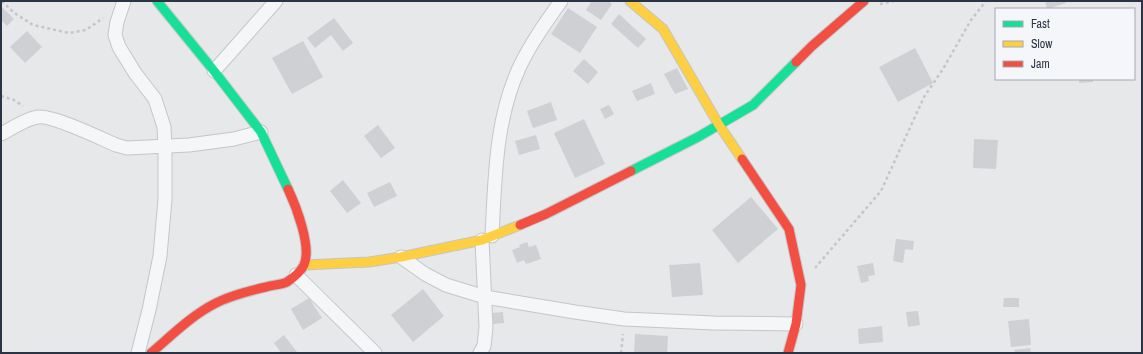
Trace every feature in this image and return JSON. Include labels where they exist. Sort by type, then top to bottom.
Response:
[{"type":"street","points":[[151,353],[192,318],[216,303],[238,294],[286,282],[300,270],[307,250],[295,203],[261,132],[157,1]]},
{"type":"street","points":[[214,71],[276,1]]},
{"type":"street","points":[[480,353],[484,346],[485,340],[487,238],[501,128],[508,99],[520,66],[540,31],[561,1]]},
{"type":"street","points":[[630,1],[663,29],[719,125],[789,229],[801,285],[796,324],[788,353]]},
{"type":"street","points":[[300,270],[401,257],[487,238],[546,214],[698,137],[753,105],[812,46],[864,1]]},
{"type":"street","points":[[123,4],[117,22],[116,35],[119,47],[135,73],[155,99],[164,127],[165,146],[165,199],[160,256],[149,310],[138,353]]},
{"type":"street","points":[[1,134],[38,117],[50,118],[127,148],[189,145],[234,139],[261,132]]},
{"type":"street","points":[[401,257],[425,274],[446,285],[485,297],[624,319],[714,323],[796,324]]},
{"type":"street","points":[[300,270],[375,353]]},
{"type":"path","points":[[2,1],[12,12],[33,25],[69,33],[86,30],[123,4]]},
{"type":"path","points":[[801,285],[881,191],[924,97],[951,56],[971,20],[986,1]]},
{"type":"path","points":[[1,96],[14,100],[38,117]]},
{"type":"path","points":[[621,353],[624,319]]},
{"type":"building","points":[[592,1],[608,1],[612,4],[601,20],[586,10]]},
{"type":"building","points":[[1045,1],[1065,1],[1066,3],[1050,8],[1047,8]]},
{"type":"building","points":[[1,6],[14,19],[7,26],[1,20]]},
{"type":"building","points":[[568,8],[597,27],[580,53],[551,34]]},
{"type":"building","points":[[619,14],[646,39],[638,48],[611,24]]},
{"type":"building","points":[[334,18],[353,43],[343,51],[331,35],[315,48],[307,38]]},
{"type":"building","points":[[27,31],[42,47],[25,63],[10,47]]},
{"type":"building","points":[[303,41],[323,77],[292,94],[272,58]]},
{"type":"building","points":[[915,48],[933,83],[898,102],[879,67]]},
{"type":"building","points":[[584,59],[598,72],[588,84],[573,71]]},
{"type":"building","points":[[677,68],[688,89],[675,94],[664,74]]},
{"type":"building","points":[[1079,80],[1093,80],[1093,82],[1079,83]]},
{"type":"building","points":[[651,83],[655,94],[637,101],[632,91]]},
{"type":"building","points":[[551,102],[557,120],[533,128],[527,111]]},
{"type":"building","points":[[609,105],[614,114],[605,119],[600,109]]},
{"type":"building","points":[[584,119],[605,164],[575,178],[554,133]]},
{"type":"building","points":[[378,125],[395,148],[381,158],[364,136]]},
{"type":"building","points":[[536,135],[540,149],[519,155],[515,141]]},
{"type":"building","points":[[974,139],[998,140],[996,169],[973,168]]},
{"type":"building","points":[[343,180],[361,203],[347,213],[330,191]]},
{"type":"building","points":[[390,182],[397,196],[374,207],[367,193]]},
{"type":"building","points":[[751,197],[778,229],[738,263],[712,230]]},
{"type":"building","points":[[896,239],[914,241],[913,250],[905,249],[903,263],[893,261]]},
{"type":"building","points":[[527,242],[529,247],[536,245],[541,259],[526,264],[524,260],[517,263],[512,250]]},
{"type":"building","points":[[700,263],[703,295],[672,297],[669,265]]},
{"type":"building","points":[[873,263],[875,275],[868,276],[869,281],[861,283],[857,266]]},
{"type":"building","points":[[423,289],[444,316],[413,342],[391,315]]},
{"type":"building","points":[[309,298],[322,318],[303,330],[291,309]]},
{"type":"building","points":[[1004,298],[1019,298],[1019,307],[1003,307]]},
{"type":"building","points":[[918,311],[920,325],[908,327],[906,312]]},
{"type":"building","points":[[503,312],[504,323],[493,324],[492,313]]},
{"type":"building","points":[[1029,319],[1031,345],[1011,347],[1008,321]]},
{"type":"building","points":[[882,326],[883,342],[859,344],[858,329]]},
{"type":"building","points":[[635,334],[668,336],[667,353],[634,353]]},
{"type":"building","points":[[284,335],[297,352],[296,353],[278,353],[280,351],[274,343]]},
{"type":"building","points":[[1030,348],[1031,353],[1015,353],[1014,350]]},
{"type":"traffic: fast","points":[[157,1],[261,132],[288,189]]},
{"type":"traffic: fast","points":[[631,171],[698,137],[753,105],[796,62]]},
{"type":"traffic: slow","points":[[630,1],[663,29],[719,125],[742,159]]},
{"type":"traffic: slow","points":[[304,265],[369,262],[401,257],[482,240],[520,225]]},
{"type":"traffic: jam","points":[[796,62],[812,46],[864,1]]},
{"type":"traffic: jam","points":[[742,159],[789,229],[801,285],[796,324],[788,353]]},
{"type":"traffic: jam","points":[[520,225],[546,214],[631,171]]},
{"type":"traffic: jam","points":[[151,353],[182,326],[207,308],[234,295],[285,283],[301,270],[306,257],[305,238],[299,216],[288,189]]}]
